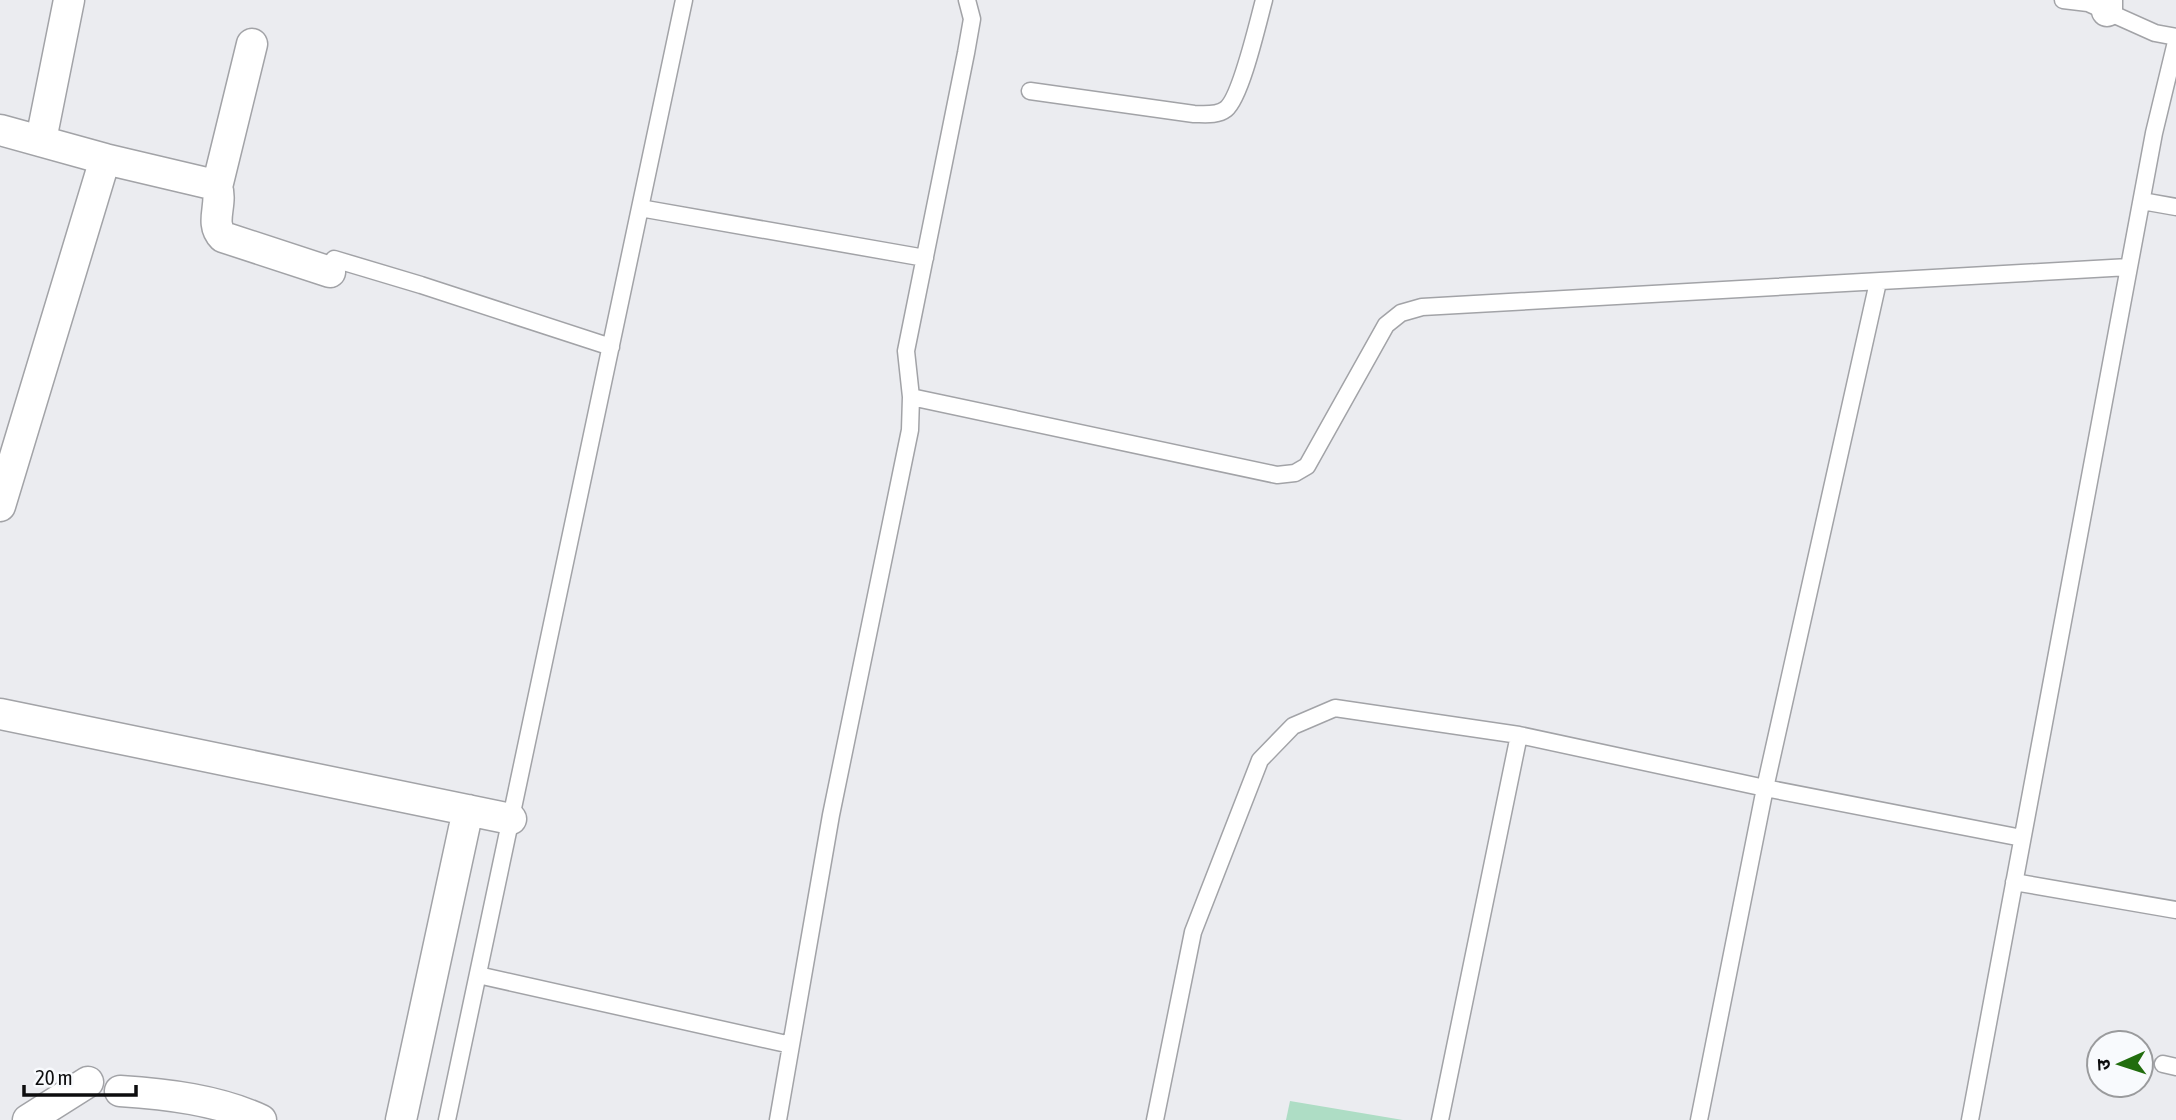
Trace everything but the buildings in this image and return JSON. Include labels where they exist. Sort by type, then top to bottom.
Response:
[{"type":"street","points":[[41,140],[69,0]]},
{"type":"street","points":[[252,44],[217,187],[219,194],[215,224],[223,237],[332,266]]},
{"type":"street","points":[[0,130],[217,187]]},
{"type":"street","points":[[0,506],[105,159]]},
{"type":"street","points":[[0,714],[512,819]]},
{"type":"street","points":[[401,1120],[468,810]]},
{"type":"street","points":[[28,1120],[88,1082]]},
{"type":"street","points":[[120,1091],[165,1094],[226,1108],[261,1120]]},
{"type":"lane","points":[[447,1120],[684,0]]},
{"type":"lane","points":[[778,1120],[831,815],[910,430],[911,397],[906,351],[972,19],[967,0]]},
{"type":"lane","points":[[1030,91],[1194,114],[1214,114],[1227,108],[1238,89],[1264,0]]},
{"type":"lane","points":[[1969,1120],[2154,133],[2176,40],[2155,33],[2107,6],[2063,0]]},
{"type":"lane","points":[[2141,201],[2176,207]]},
{"type":"lane","points":[[640,208],[925,258]]},
{"type":"lane","points":[[332,266],[421,285],[611,347]]},
{"type":"lane","points":[[911,397],[1277,475],[1295,472],[1307,466],[1386,325],[1402,313],[1422,307],[2129,267]]},
{"type":"lane","points":[[1699,1120],[1765,788],[1878,282]]},
{"type":"lane","points":[[1155,1120],[1193,932],[1260,760],[1293,726],[1335,708],[1519,735],[1765,788],[2022,838]]},
{"type":"lane","points":[[1440,1120],[1519,735]]},
{"type":"lane","points":[[2014,882],[2176,910]]},
{"type":"lane","points":[[478,975],[791,1045]]},
{"type":"green space","points":[[1290,1101],[1403,1120],[1286,1120]]}]
